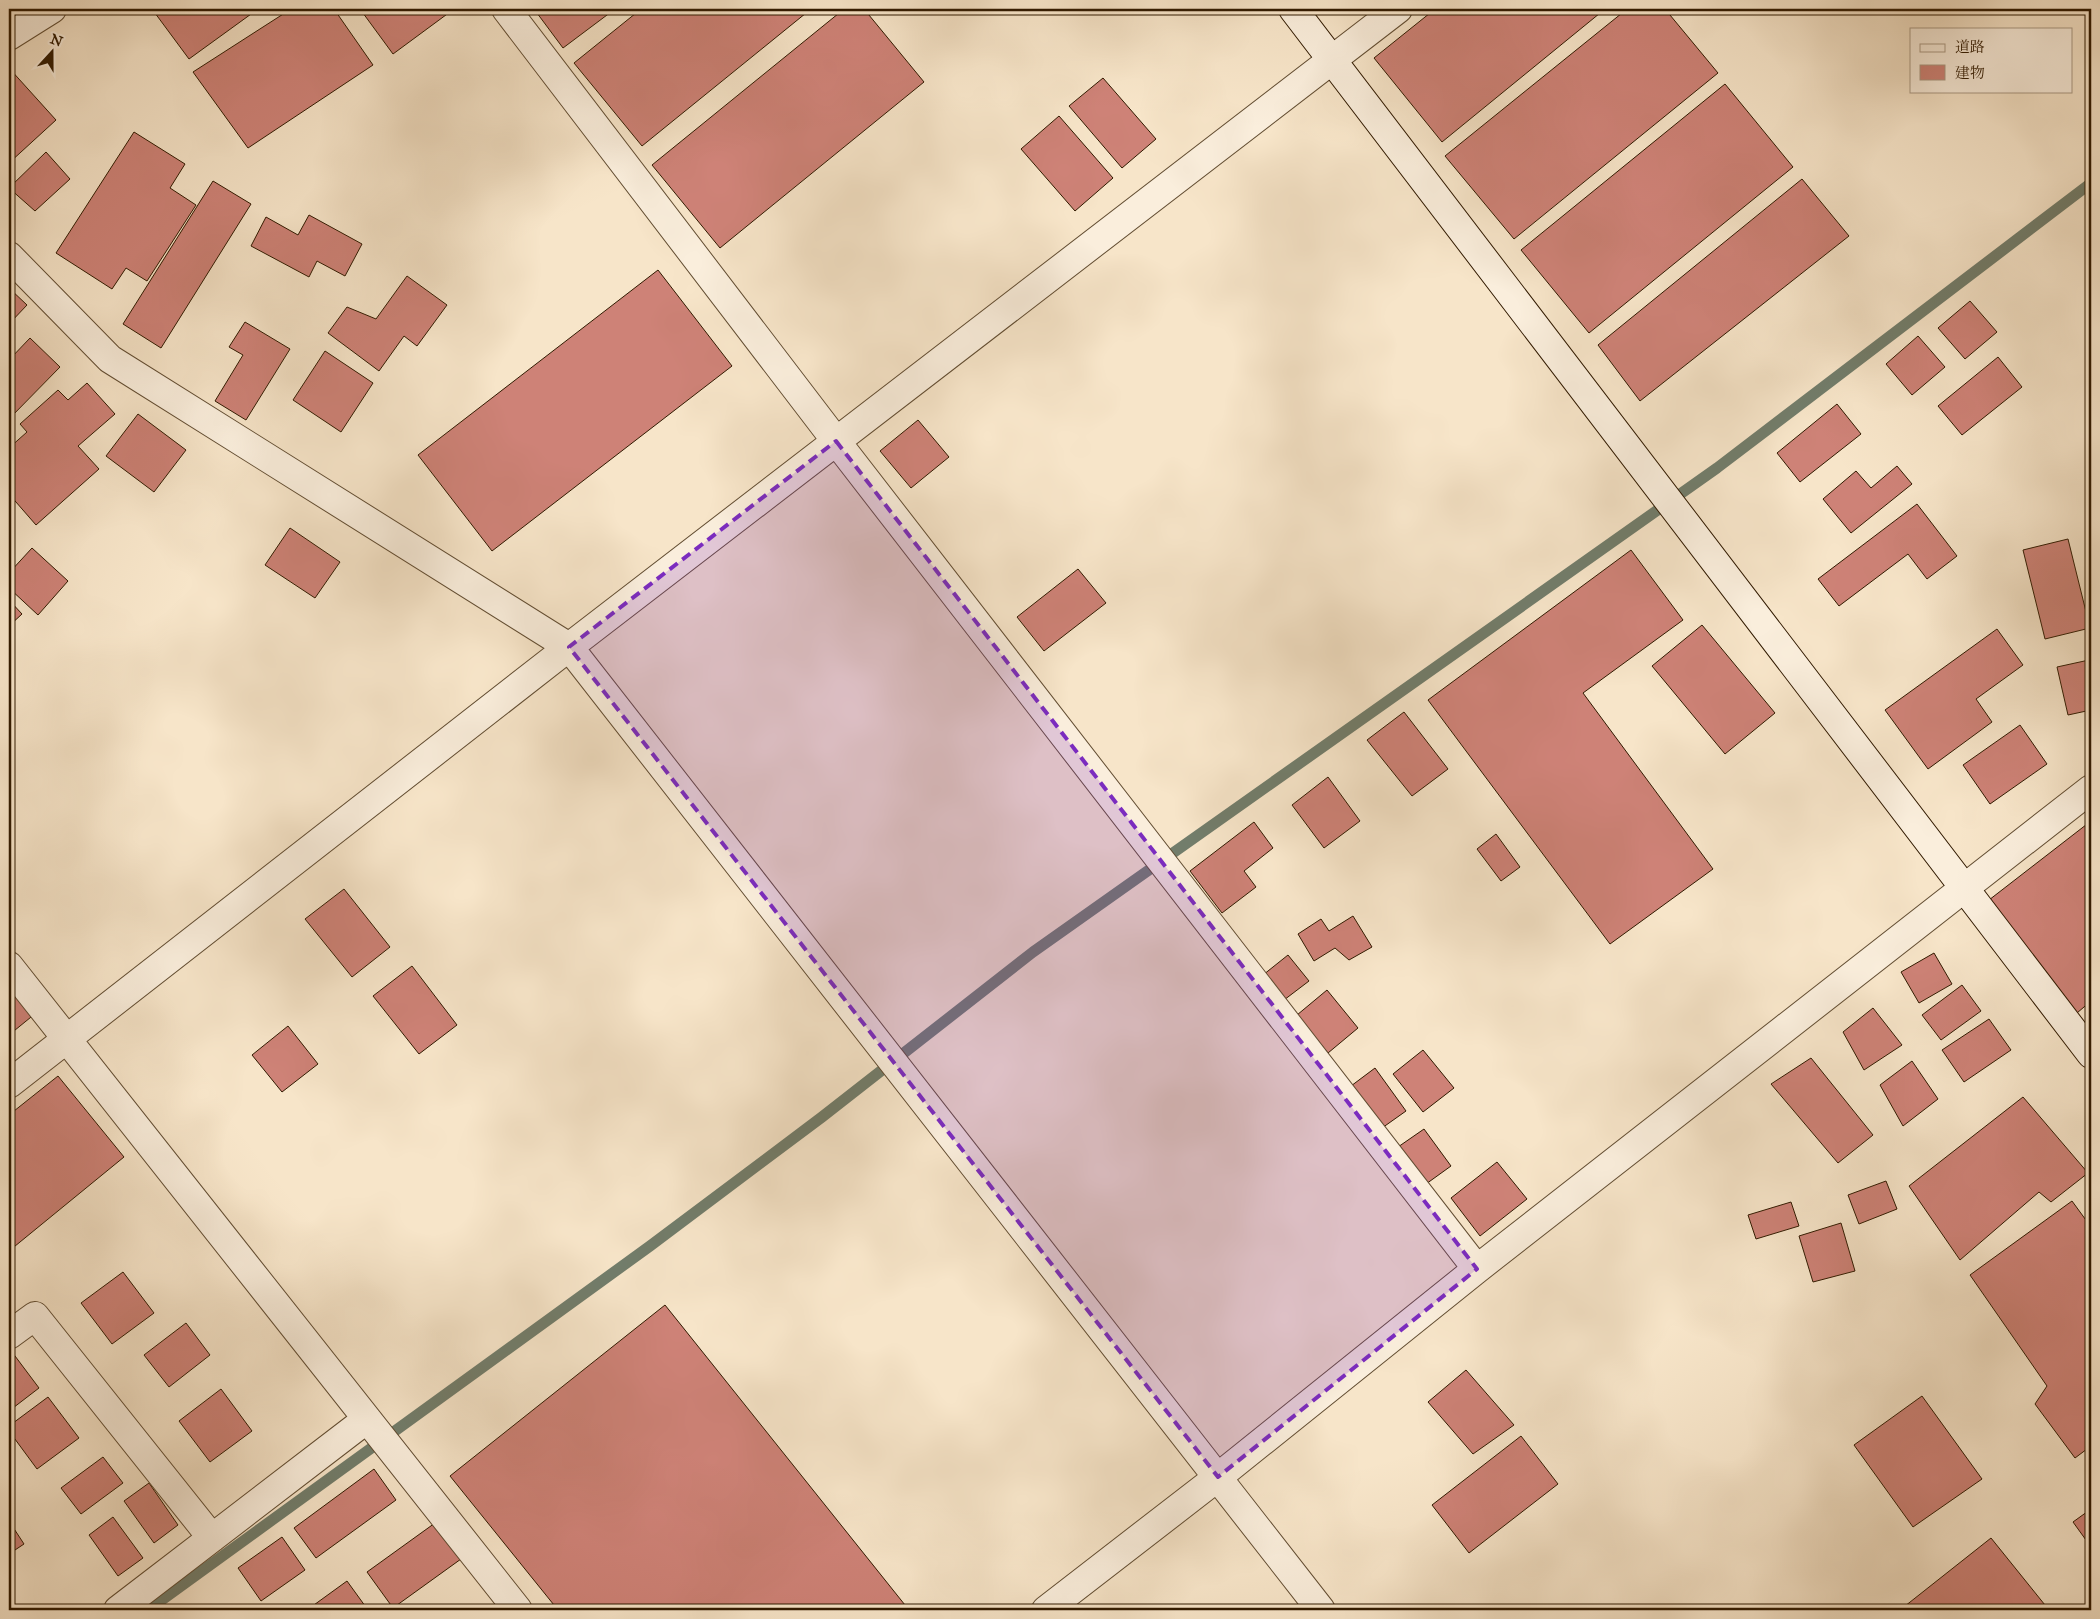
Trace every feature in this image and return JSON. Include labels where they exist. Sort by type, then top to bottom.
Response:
[{"type":"street","points":[[9,36],[52,9]]},
{"type":"street","points":[[506,9],[836,441],[1477,1269]]},
{"type":"street","points":[[1293,9],[2091,1054]]},
{"type":"street","points":[[9,1084],[569,647],[1398,9]]},
{"type":"street","points":[[9,256],[110,359],[569,647],[1321,1610]]},
{"type":"street","points":[[1046,1610],[1218,1477],[1477,1269],[2091,790]]},
{"type":"street","points":[[9,966],[518,1610]]},
{"type":"street","points":[[9,1335],[35,1316],[212,1538]]},
{"type":"street","points":[[118,1610],[367,1419]]},
{"type":"highlighted area","points":[[836,441],[1477,1269],[1218,1477],[569,647]]},
{"type":"building","points":[[152,9],[258,9],[189,59]]},
{"type":"building","points":[[291,9],[334,9],[373,65],[248,148],[193,72]]},
{"type":"building","points":[[360,9],[454,9],[393,54]]},
{"type":"building","points":[[534,9],[615,9],[563,48]]},
{"type":"building","points":[[641,9],[811,9],[642,146],[574,63]]},
{"type":"building","points":[[844,9],[864,9],[924,82],[720,248],[652,165]]},
{"type":"building","points":[[1435,9],[1605,9],[1442,142],[1374,58]]},
{"type":"building","points":[[1627,9],[1665,9],[1718,73],[1514,239],[1445,156]]},
{"type":"building","points":[[9,68],[56,120],[9,163]]},
{"type":"building","points":[[1103,78],[1156,139],[1122,168],[1069,106]]},
{"type":"building","points":[[1725,84],[1793,167],[1589,333],[1521,250]]},
{"type":"building","points":[[1059,116],[1113,178],[1075,211],[1021,149]]},
{"type":"building","points":[[134,132],[185,164],[170,188],[196,205],[147,281],[126,268],[112,289],[56,253]]},
{"type":"building","points":[[46,152],[70,179],[35,211],[9,188]]},
{"type":"building","points":[[1802,179],[1849,236],[1640,401],[1598,345]]},
{"type":"building","points":[[213,181],[251,204],[161,348],[123,324]]},
{"type":"building","points":[[309,215],[362,244],[345,276],[317,261],[309,277],[251,246],[266,217],[298,235]]},
{"type":"building","points":[[658,270],[732,366],[492,551],[418,455]]},
{"type":"building","points":[[407,276],[447,305],[417,346],[404,336],[379,371],[328,333],[347,307],[376,319]]},
{"type":"building","points":[[9,288],[27,305],[9,324]]},
{"type":"building","points":[[1970,301],[1997,332],[1965,359],[1938,328]]},
{"type":"building","points":[[245,322],[290,349],[246,420],[215,401],[243,355],[229,347]]},
{"type":"building","points":[[1918,336],[1945,367],[1912,395],[1886,364]]},
{"type":"building","points":[[30,338],[60,367],[9,419],[9,360]]},
{"type":"building","points":[[325,351],[373,383],[341,432],[293,400]]},
{"type":"building","points":[[1998,357],[2022,387],[1962,435],[1938,406]]},
{"type":"building","points":[[87,383],[115,414],[78,446],[99,469],[36,525],[9,494],[9,448],[27,432],[20,424],[58,390],[68,400]]},
{"type":"building","points":[[1837,404],[1861,434],[1800,482],[1777,453]]},
{"type":"building","points":[[138,414],[186,450],[154,492],[106,456]]},
{"type":"building","points":[[918,420],[949,457],[911,488],[880,451]]},
{"type":"building","points":[[1897,466],[1912,484],[1851,533],[1823,499],[1856,471],[1871,488]]},
{"type":"building","points":[[1917,504],[1957,556],[1927,579],[1908,554],[1839,606],[1818,579]]},
{"type":"building","points":[[290,528],[340,562],[315,598],[265,565]]},
{"type":"building","points":[[2068,539],[2090,628],[2045,639],[2023,550]]},
{"type":"building","points":[[32,548],[68,581],[38,615],[9,588],[9,573]]},
{"type":"building","points":[[1631,550],[1683,620],[1583,693],[1713,869],[1610,944],[1428,700]]},
{"type":"building","points":[[1078,569],[1106,603],[1044,651],[1017,617]]},
{"type":"building","points":[[9,600],[22,614],[9,626]]},
{"type":"building","points":[[1702,625],[1775,713],[1725,754],[1652,666]]},
{"type":"building","points":[[1997,629],[2023,665],[1976,699],[1992,722],[1928,769],[1885,710]]},
{"type":"building","points":[[2089,660],[2091,671],[2091,710],[2068,715],[2057,667]]},
{"type":"building","points":[[1404,712],[1448,769],[1412,796],[1367,740]]},
{"type":"building","points":[[2020,725],[2047,764],[1990,804],[1963,765]]},
{"type":"building","points":[[1328,777],[1360,821],[1324,848],[1292,805]]},
{"type":"building","points":[[2091,821],[2091,1001],[2077,1013],[1989,900]]},
{"type":"building","points":[[1254,822],[1273,848],[1244,871],[1256,887],[1222,913],[1190,871]]},
{"type":"building","points":[[1496,834],[1520,867],[1501,881],[1477,849]]},
{"type":"building","points":[[344,889],[390,947],[352,977],[305,919]]},
{"type":"building","points":[[1353,916],[1372,947],[1349,960],[1335,948],[1314,961],[1298,934],[1321,919],[1329,931]]},
{"type":"building","points":[[1934,953],[1952,984],[1919,1003],[1901,972]]},
{"type":"building","points":[[1288,955],[1309,981],[1284,1000],[1263,975]]},
{"type":"building","points":[[412,966],[457,1025],[419,1054],[373,996]]},
{"type":"building","points":[[9,979],[36,1013],[9,1035]]},
{"type":"building","points":[[1962,985],[1981,1011],[1941,1040],[1922,1015]]},
{"type":"building","points":[[1327,990],[1358,1028],[1328,1053],[1297,1015]]},
{"type":"building","points":[[1873,1008],[1902,1045],[1864,1070],[1843,1032]]},
{"type":"building","points":[[1989,1019],[2011,1050],[1964,1082],[1942,1050]]},
{"type":"building","points":[[288,1026],[318,1064],[282,1092],[252,1055]]},
{"type":"building","points":[[1423,1050],[1454,1088],[1423,1112],[1393,1074]]},
{"type":"building","points":[[1811,1058],[1873,1135],[1838,1163],[1771,1084]]},
{"type":"building","points":[[1912,1061],[1938,1099],[1903,1126],[1880,1085]]},
{"type":"building","points":[[1375,1068],[1406,1111],[1382,1128],[1351,1086]]},
{"type":"building","points":[[58,1076],[124,1157],[9,1251],[9,1115]]},
{"type":"building","points":[[2023,1097],[2088,1173],[2051,1202],[2039,1192],[1960,1260],[1909,1186]]},
{"type":"building","points":[[1424,1129],[1451,1166],[1426,1184],[1398,1147]]},
{"type":"building","points":[[1497,1162],[1527,1199],[1480,1236],[1451,1198]]},
{"type":"building","points":[[1886,1181],[1897,1209],[1859,1224],[1848,1195]]},
{"type":"building","points":[[2072,1201],[2091,1227],[2091,1446],[2075,1458],[2035,1404],[2047,1386],[1970,1275]]},
{"type":"building","points":[[1791,1202],[1799,1226],[1756,1239],[1748,1215]]},
{"type":"building","points":[[1841,1223],[1855,1271],[1813,1282],[1799,1236]]},
{"type":"building","points":[[123,1272],[154,1313],[112,1344],[81,1303]]},
{"type":"building","points":[[665,1305],[909,1610],[558,1610],[450,1476]]},
{"type":"building","points":[[186,1323],[210,1355],[169,1387],[144,1355]]},
{"type":"building","points":[[9,1348],[39,1388],[9,1411]]},
{"type":"building","points":[[1466,1370],[1514,1425],[1473,1454],[1428,1402]]},
{"type":"building","points":[[221,1389],[252,1431],[210,1462],[179,1421]]},
{"type":"building","points":[[1922,1396],[1982,1479],[1913,1527],[1854,1445]]},
{"type":"building","points":[[48,1397],[79,1438],[37,1469],[9,1431],[9,1426]]},
{"type":"building","points":[[1521,1436],[1558,1484],[1469,1553],[1432,1505]]},
{"type":"building","points":[[103,1457],[123,1483],[81,1514],[61,1488]]},
{"type":"building","points":[[374,1469],[396,1500],[316,1558],[294,1528]]},
{"type":"building","points":[[149,1483],[178,1525],[154,1543],[124,1501]]},
{"type":"building","points":[[2091,1509],[2091,1547],[2073,1522]]},
{"type":"building","points":[[113,1517],[143,1558],[118,1576],[89,1535]]},
{"type":"building","points":[[9,1521],[24,1544],[9,1554]]},
{"type":"building","points":[[435,1523],[461,1559],[393,1608],[367,1572]]},
{"type":"building","points":[[282,1537],[305,1570],[261,1601],[238,1568]]},
{"type":"building","points":[[1991,1538],[2049,1610],[1900,1610]]},
{"type":"building","points":[[347,1581],[368,1610],[307,1610]]},
{"type":"waterway","points":[[148,1610],[650,1246],[822,1117],[1033,952],[1717,468],[2091,183]]}]
